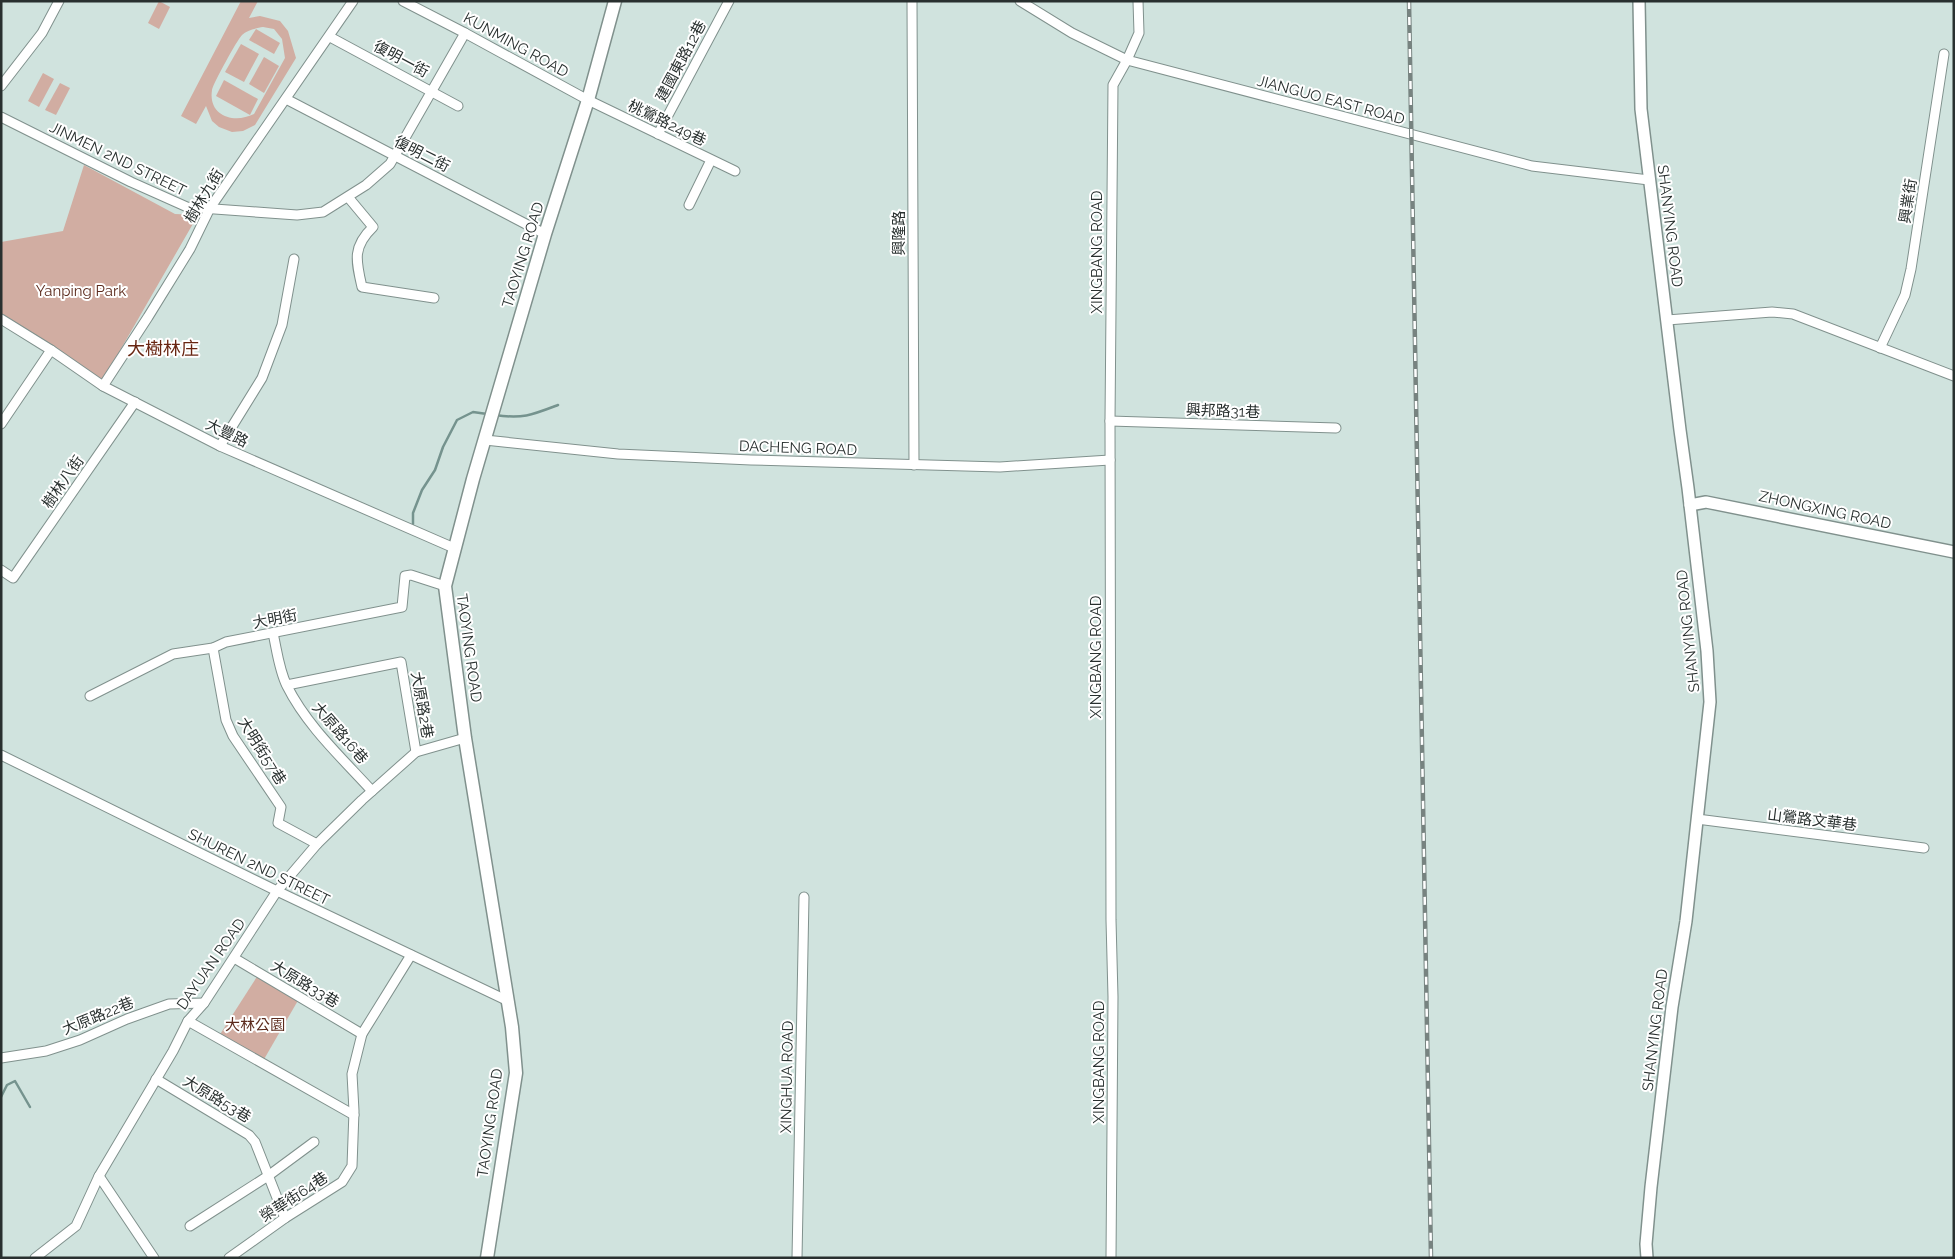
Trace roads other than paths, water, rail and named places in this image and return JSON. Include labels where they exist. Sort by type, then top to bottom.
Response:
[{"type":"main road","name":"TAOYING ROAD","points":[[487,1258],[516,1073],[512,1031],[465,738],[445,586],[454,548],[546,234],[588,100],[615,1]]},
{"type":"street","points":[[1,86],[42,33],[59,1]]},
{"type":"street","name":"樹林九街","points":[[103,386],[148,318],[190,248],[210,208],[354,1]]},
{"type":"street","name":"KUNMING ROAD","points":[[403,1],[588,100]]},
{"type":"street","name":"建國東路12巷","points":[[658,134],[729,1]]},
{"type":"street","name":"興隆路","points":[[912,1],[914,465]]},
{"type":"street","name":"JIANGUO EAST ROAD","points":[[1020,1],[1072,34],[1127,60],[1532,166],[1648,180]]},
{"type":"street","name":"XINGBANG ROAD","points":[[1111,1258],[1114,997],[1111,901],[1110,460],[1113,85],[1139,33],[1138,1]]},
{"type":"street","name":"SHANYING ROAD","points":[[1639,1],[1641,109],[1648,180],[1690,505],[1707,651],[1710,702],[1686,921],[1672,1007],[1651,1186],[1646,1244],[1647,1258]]},
{"type":"street","name":"JINMEN 2ND STREET","points":[[1,117],[131,182],[187,207],[297,215],[323,212],[366,185],[390,164],[465,33]]},
{"type":"street","name":"復明一街","points":[[330,37],[458,106]]},
{"type":"street","name":"興業街","points":[[1880,348],[1905,294],[1911,269],[1944,54]]},
{"type":"street","name":"復明二街","points":[[286,98],[546,234]]},
{"type":"street","name":"桃鶯路249巷","points":[[588,100],[735,171]]},
{"type":"street","points":[[688,205],[711,160]]},
{"type":"street","points":[[348,197],[373,227],[360,242],[357,263],[362,287],[434,298]]},
{"type":"street","points":[[220,446],[262,378],[282,325],[294,259]]},
{"type":"street","points":[[1667,320],[1772,312],[1793,314],[1954,376]]},
{"type":"street","name":"大豐路","points":[[1,319],[51,350],[103,386],[220,446],[454,548]]},
{"type":"street","points":[[1,424],[51,350]]},
{"type":"street","name":"樹林八街","points":[[1,570],[13,578],[135,402]]},
{"type":"street","name":"興邦路31巷","points":[[1110,421],[1336,428]]},
{"type":"street","name":"DACHENG ROAD","points":[[486,440],[618,454],[914,465],[1000,467],[1110,460]]},
{"type":"street","name":"ZHONGXING ROAD","points":[[1690,505],[1706,502],[1954,552]]},
{"type":"street","name":"大明街","points":[[90,696],[173,654],[213,648],[226,642],[402,607],[405,576],[411,575],[445,586]]},
{"type":"street","name":"大原路16巷","points":[[273,633],[286,685],[304,714],[372,791]]},
{"type":"street","name":"大明街57巷","points":[[213,648],[226,720],[233,736],[281,807],[278,823],[317,844]]},
{"type":"street","name":"大原路2巷","points":[[286,685],[401,662],[416,752]]},
{"type":"street","name":"DAYUAN ROAD","points":[[35,1258],[76,1226],[99,1176],[188,1021],[204,1003],[277,891],[317,844],[416,752],[465,738]]},
{"type":"street","name":"SHUREN 2ND STREET","points":[[1,755],[277,891],[506,1000]]},
{"type":"street","name":"山鶯路文華巷","points":[[1697,819],[1924,848]]},
{"type":"street","name":"XINGHUA ROAD","points":[[797,1258],[804,897]]},
{"type":"street","name":"榮華街64巷","points":[[229,1258],[285,1218],[342,1182],[352,1166],[354,1115],[352,1074],[362,1034],[411,956]]},
{"type":"street","name":"大原路33巷","points":[[234,958],[362,1034]]},
{"type":"street","name":"大原路22巷","points":[[1,1058],[46,1051],[80,1040],[127,1018],[169,1004],[204,1003]]},
{"type":"street","points":[[188,1021],[354,1115]]},
{"type":"street","name":"大原路53巷","points":[[156,1079],[249,1135],[255,1142],[285,1218]]},
{"type":"street","points":[[190,1226],[268,1176],[314,1142]]},
{"type":"street","points":[[99,1176],[154,1258]]},
{"type":"waterway","points":[[495,415],[513,417],[527,415],[558,405]]},
{"type":"waterway","points":[[413,524],[413,513],[422,490],[435,470],[443,447],[457,420],[473,412],[487,414]]},
{"type":"waterway","points":[[1,1097],[7,1085],[15,1081],[30,1107]]},
{"type":"railway","points":[[1409,1],[1431,1258]]},
{"type":"district","name":"大樹林庄","points":[[163,348]]},
{"type":"park label","name":"Yanping Park","points":[[81,291]]},
{"type":"park label","name":"大林公園","points":[[255,1025]]}]
